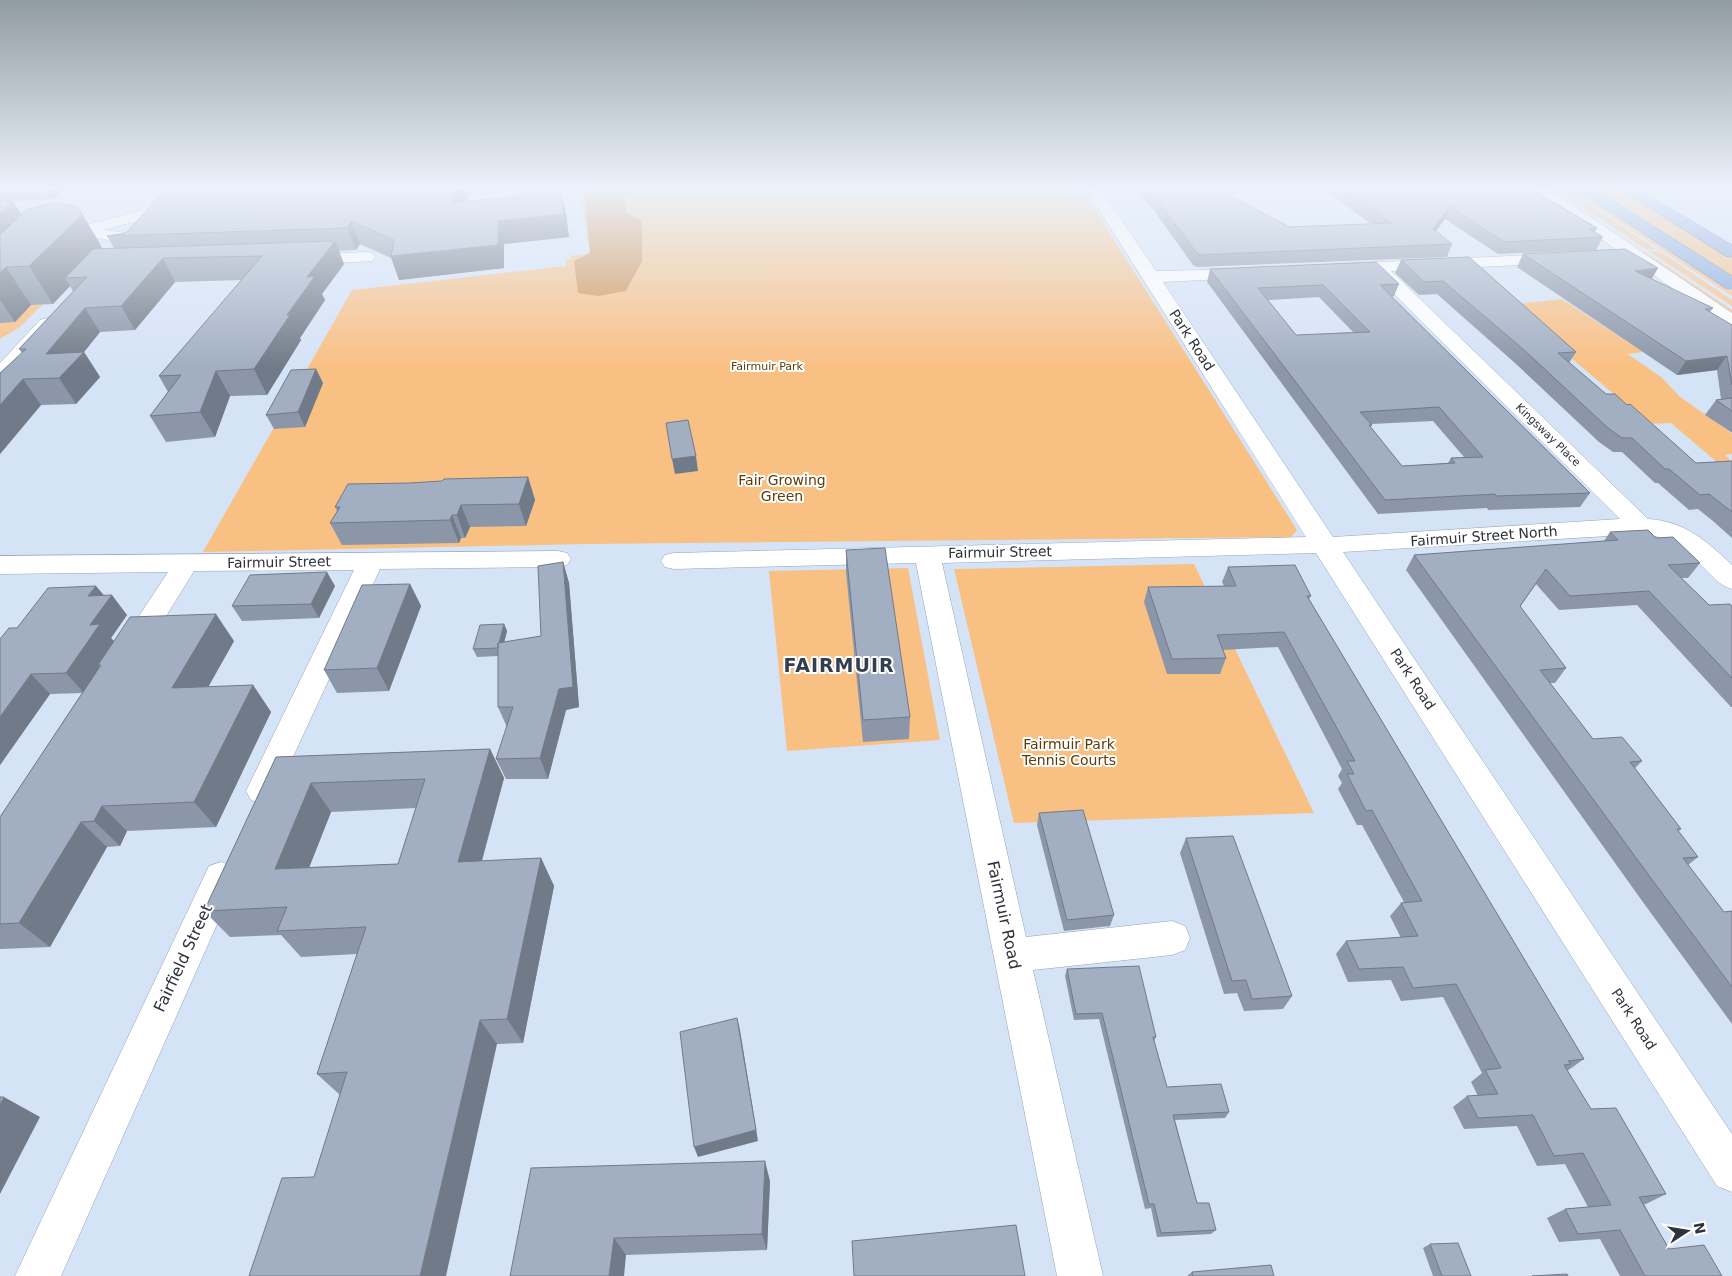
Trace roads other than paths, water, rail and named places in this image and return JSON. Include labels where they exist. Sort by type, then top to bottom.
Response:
[{"type":"highway","points":[[1677,249],[1732,284]]},
{"type":"street","points":[[0,252],[13,249]]},
{"type":"street","points":[[112,252],[115,249]]},
{"type":"street","name":"Park Road","points":[[1132,249],[1327,545],[1732,1171]]},
{"type":"street","points":[[1626,249],[1732,321]]},
{"type":"street","points":[[1326,269],[1635,255]]},
{"type":"street","points":[[290,260],[366,257]]},
{"type":"street","name":"Kingsway Place","points":[[1376,266],[1641,526]]},
{"type":"street","points":[[1150,277],[1258,272]]},
{"type":"street","points":[[0,375],[60,309]]},
{"type":"street","points":[[1641,526],[1658,526],[1674,530],[1688,538],[1732,580]]},
{"type":"street","name":"Fairmuir Street North","points":[[1327,545],[1641,526]]},
{"type":"street","name":"Fairmuir Street","points":[[674,561],[1327,545]]},
{"type":"street","name":"Fairmuir Road","points":[[927,554],[1080,1276]]},
{"type":"street","name":"Fairmuir Street","points":[[0,565],[558,559]]},
{"type":"street","name":"Fairfield Street","points":[[38,1276],[171,982],[371,562]]},
{"type":"street","points":[[118,669],[187,564]]},
{"type":"street","points":[[1013,955],[1172,938]]},
{"type":"district","name":"FAIRMUIR","points":[[839,665]]},
{"type":"park label","name":"Fairmuir Park","points":[[767,366]]},
{"type":"park label","name":"Fair Growing Green","points":[[782,488]]},
{"type":"park label","name":"Fairmuir Park Tennis Courts","points":[[1069,752]]}]
